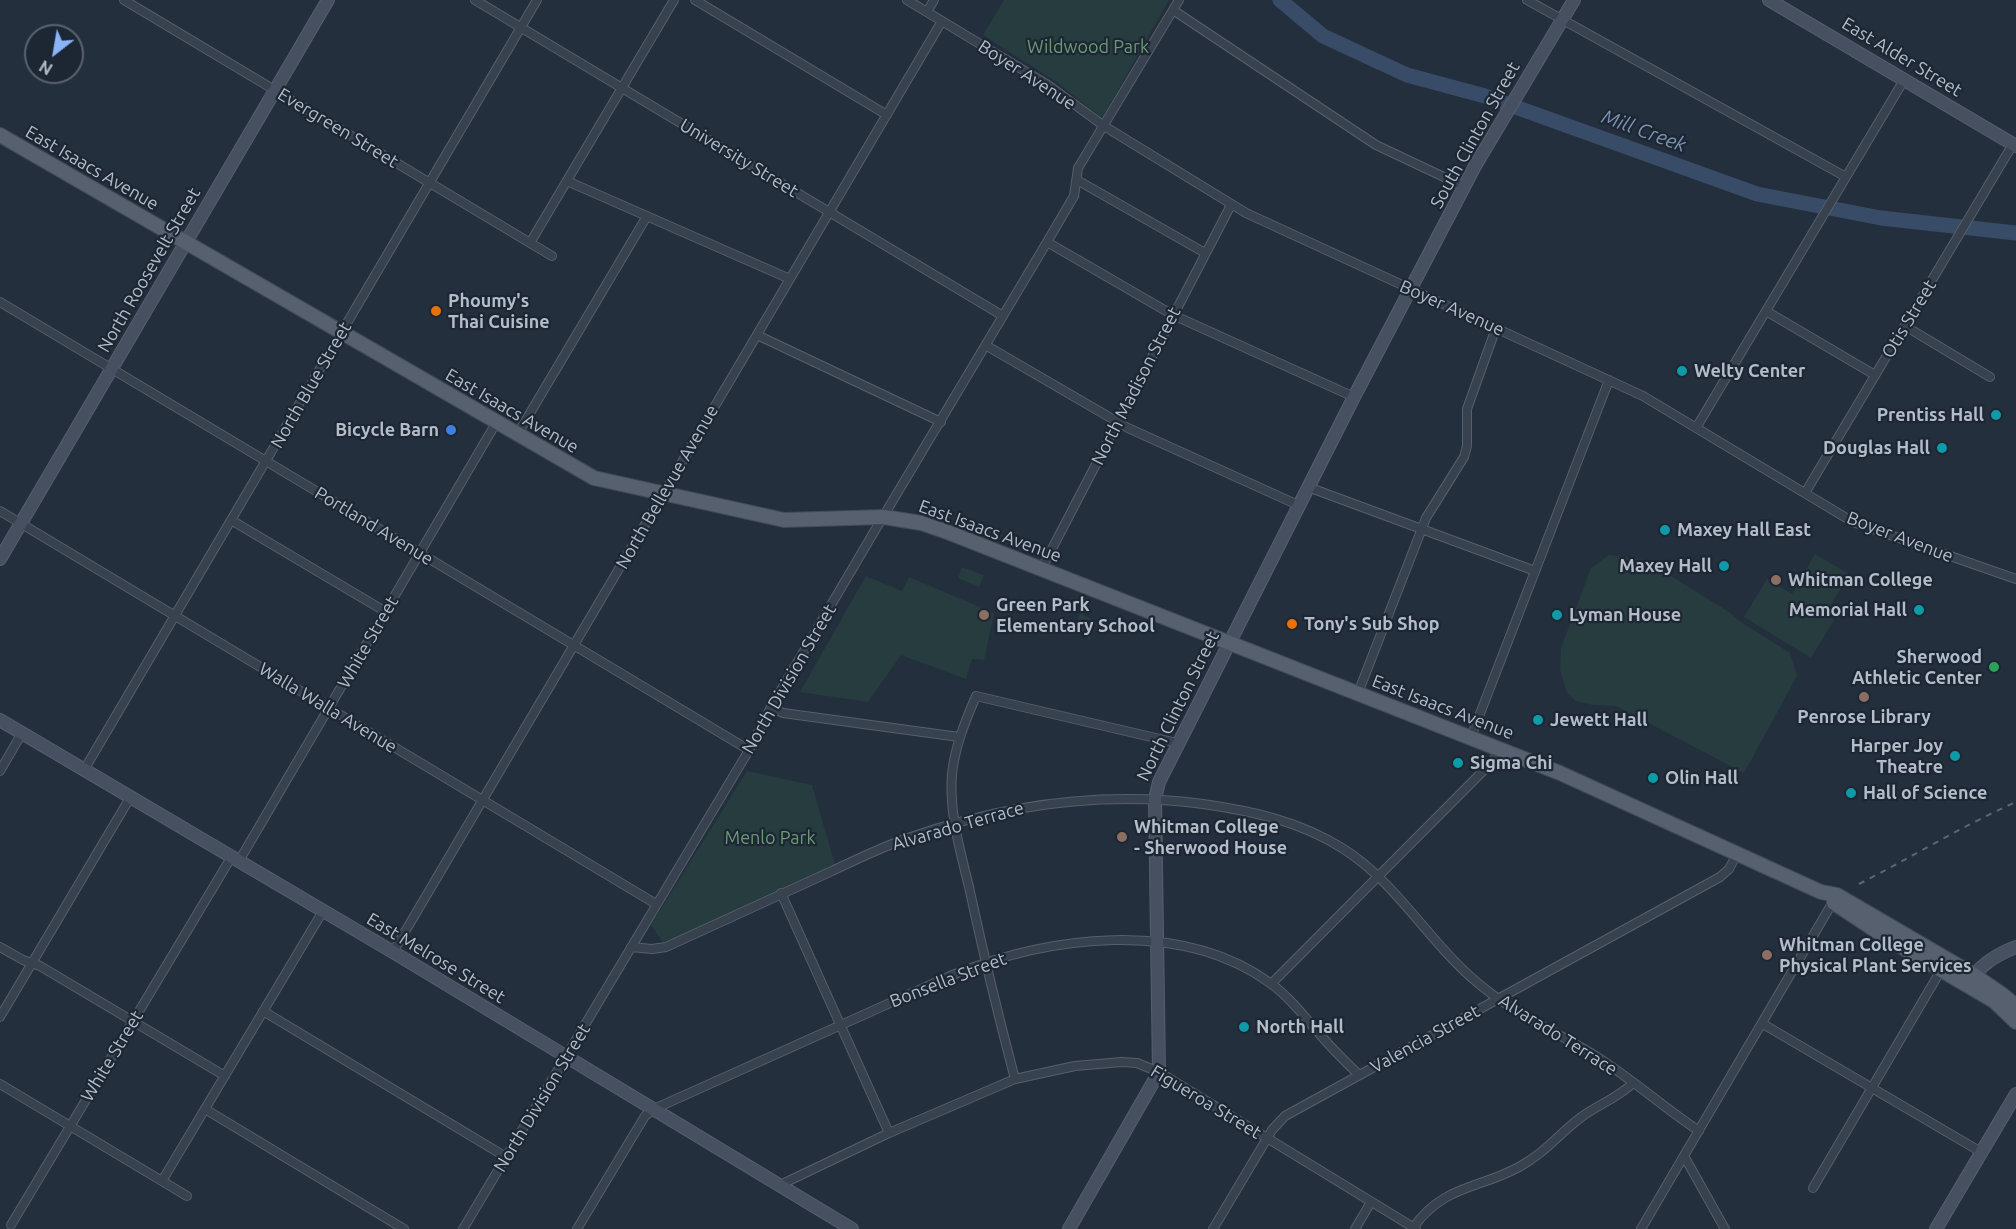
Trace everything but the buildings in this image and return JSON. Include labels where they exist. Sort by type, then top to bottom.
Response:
[{"type":"main road","name":"North Roosevelt Street","points":[[0,559],[328,0]]},
{"type":"main road","name":"South Clinton Street","points":[[1412,290],[1516,94],[1574,0]]},
{"type":"main road","name":"East Alder Street","points":[[1771,0],[2014,145]]},
{"type":"main road","name":"East Isaacs Avenue","points":[[0,135],[594,478],[784,520],[884,517],[936,528],[1560,773],[1835,898],[1971,980],[2003,995],[2016,1006]]},
{"type":"main road","name":"North Clinton Street","points":[[1160,1072],[1155,799],[1159,782],[1354,397],[1412,290]]},
{"type":"main road","name":"East Melrose Street","points":[[0,720],[236,858],[852,1229]]},
{"type":"main road","name":"East Isaacs Avenue","points":[[1835,898],[1890,940],[1941,970],[1971,980],[2016,1022]]},
{"type":"main road","points":[[1971,980],[1994,957],[2016,947]]},
{"type":"main road","points":[[1068,1229],[1160,1072]]},
{"type":"main road","points":[[1936,1229],[2016,1094]]},
{"type":"street","name":"Evergreen Street","points":[[124,0],[552,256]]},
{"type":"street","name":"University Street","points":[[475,0],[1003,316]]},
{"type":"street","name":"North Blue Street","points":[[84,770],[537,0]]},
{"type":"street","points":[[530,243],[674,0]]},
{"type":"street","points":[[695,0],[886,115]]},
{"type":"street","name":"Boyer Avenue","points":[[906,0],[1048,85],[1104,126],[1231,205],[1261,221],[1653,401],[1860,525],[2016,579]]},
{"type":"street","points":[[927,12],[934,0]]},
{"type":"street","name":"North Division Street","points":[[463,1229],[749,750],[771,708],[1074,196],[1078,168],[1179,0]]},
{"type":"street","points":[[1527,0],[1846,177]]},
{"type":"street","points":[[1173,10],[1376,145],[1465,187]]},
{"type":"street","name":"North Bellevue Avenue","points":[[393,952],[942,21]]},
{"type":"street","points":[[1696,428],[1904,80]]},
{"type":"street","name":"Otis Street","points":[[1805,493],[2014,145]]},
{"type":"street","points":[[567,180],[790,279]]},
{"type":"street","points":[[1077,180],[1205,253]]},
{"type":"street","name":"North Madison Street","points":[[1041,568],[1231,205]]},
{"type":"street","points":[[518,435],[647,216]]},
{"type":"street","points":[[1047,242],[1173,315],[1354,397]]},
{"type":"street","name":"Portland Avenue","points":[[0,302],[749,750]]},
{"type":"street","points":[[1766,311],[1875,375]]},
{"type":"street","points":[[1905,326],[1990,377]]},
{"type":"street","points":[[1358,693],[1431,507],[1454,475],[1464,456],[1467,446],[1465,426],[1467,409],[1496,328]]},
{"type":"street","points":[[757,335],[941,422]]},
{"type":"street","points":[[987,345],[1118,422],[1298,506]]},
{"type":"street","points":[[1471,737],[1610,380]]},
{"type":"street","name":"White Street","points":[[10,1225],[133,1022],[329,708],[496,423]]},
{"type":"street","points":[[1308,487],[1535,571]]},
{"type":"street","name":"Walla Walla Avenue","points":[[0,511],[656,904]]},
{"type":"street","points":[[231,520],[386,612]]},
{"type":"street","points":[[1014,1079],[985,962],[951,796],[952,775],[959,737],[976,696],[1178,743]]},
{"type":"street","points":[[771,708],[783,713],[959,737]]},
{"type":"street","points":[[0,771],[22,733]]},
{"type":"street","points":[[1271,984],[1492,762],[1501,749]]},
{"type":"street","points":[[0,1017],[131,796]]},
{"type":"street","name":"Alvarado Terrace","points":[[632,947],[652,949],[666,947],[881,848],[931,830],[1000,811],[1045,804],[1155,799],[1243,810],[1308,829],[1342,848],[1378,876],[1452,960],[1498,999],[1525,1018],[1594,1055],[1699,1131]]},
{"type":"street","name":"Valencia Street","points":[[1213,1229],[1267,1138],[1285,1116],[1720,877],[1729,869],[1737,854]]},
{"type":"street","points":[[782,893],[889,1133]]},
{"type":"street","points":[[1641,1229],[1835,898]]},
{"type":"street","points":[[162,1181],[323,910]]},
{"type":"street","name":"Bonsella Street","points":[[577,1229],[645,1116],[654,1109],[840,1024],[985,962],[1062,945],[1156,941],[1222,956],[1271,984],[1301,1012],[1359,1075]]},
{"type":"street","points":[[0,947],[40,966],[225,1076]]},
{"type":"street","points":[[1813,1188],[1941,970]]},
{"type":"street","points":[[263,1011],[506,1157]]},
{"type":"street","points":[[1763,1024],[1981,1152]]},
{"type":"street","name":"Figueroa Street","points":[[780,1185],[889,1133],[1014,1079],[1075,1066],[1137,1063],[1160,1072],[1414,1228]]},
{"type":"street","points":[[1414,1228],[1426,1212],[1449,1195],[1502,1175],[1538,1156],[1583,1116],[1617,1097],[1633,1083]]},
{"type":"street","points":[[0,1084],[187,1196]]},
{"type":"street","points":[[205,1109],[404,1229]]},
{"type":"street","points":[[1684,1156],[1725,1229]]},
{"type":"street","points":[[1355,1229],[1371,1202]]},
{"type":"green space","name":"Wildwood Park","points":[[1004,0],[1169,0],[1102,118],[1058,83],[983,35]]},
{"type":"green space","points":[[1815,554],[1849,574],[1825,615],[1834,620],[1811,658],[1744,617],[1767,579],[1792,594]]},
{"type":"green space","points":[[1609,555],[1648,562],[1790,653],[1797,676],[1744,773],[1616,706],[1575,701],[1566,691],[1560,669],[1561,648],[1591,568]]},
{"type":"green space","points":[[962,567],[984,575],[979,587],[958,578]]},
{"type":"green space","points":[[866,576],[902,591],[909,577],[994,613],[984,660],[972,659],[966,679],[901,655],[868,702],[800,692]]},
{"type":"green space","points":[[1080,613],[1095,621],[1089,640],[1076,623]]},
{"type":"green space","name":"Menlo Park","points":[[747,771],[812,785],[836,869],[666,947],[651,925]]},
{"type":"waterway","name":"Mill Creek","points":[[1280,0],[1323,36],[1407,75],[1485,96],[1757,194],[1881,218],[2016,233]]},
{"type":"railway","points":[[1859,884],[2016,802]]},
{"type":"place","name":"Phoumy's Thai Cuisine","points":[[436,311]]},
{"type":"place","name":"Welty Center","points":[[1682,371]]},
{"type":"place","name":"Prentiss Hall","points":[[1996,415]]},
{"type":"place","name":"Bicycle Barn","points":[[451,430]]},
{"type":"place","name":"Douglas Hall","points":[[1942,448]]},
{"type":"place","name":"Maxey Hall East","points":[[1665,530]]},
{"type":"place","name":"Maxey Hall","points":[[1724,566]]},
{"type":"place","name":"Whitman College","points":[[1776,580]]},
{"type":"place","name":"Memorial Hall","points":[[1919,610]]},
{"type":"place","name":"Green Park Elementary School","points":[[984,615]]},
{"type":"place","name":"Lyman House","points":[[1557,615]]},
{"type":"place","name":"Tony's Sub Shop","points":[[1292,624]]},
{"type":"place","name":"Sherwood Athletic Center","points":[[1994,667]]},
{"type":"place","name":"Penrose Library","points":[[1864,697]]},
{"type":"place","name":"Jewett Hall","points":[[1538,720]]},
{"type":"place","name":"Harper Joy Theatre","points":[[1955,756]]},
{"type":"place","name":"Sigma Chi","points":[[1458,763]]},
{"type":"place","name":"Olin Hall","points":[[1653,778]]},
{"type":"place","name":"Hall of Science","points":[[1851,793]]},
{"type":"place","name":"Whitman College - Sherwood House","points":[[1122,837]]},
{"type":"place","name":"Whitman College Physical Plant Services","points":[[1767,955]]},
{"type":"place","name":"North Hall","points":[[1244,1027]]}]
